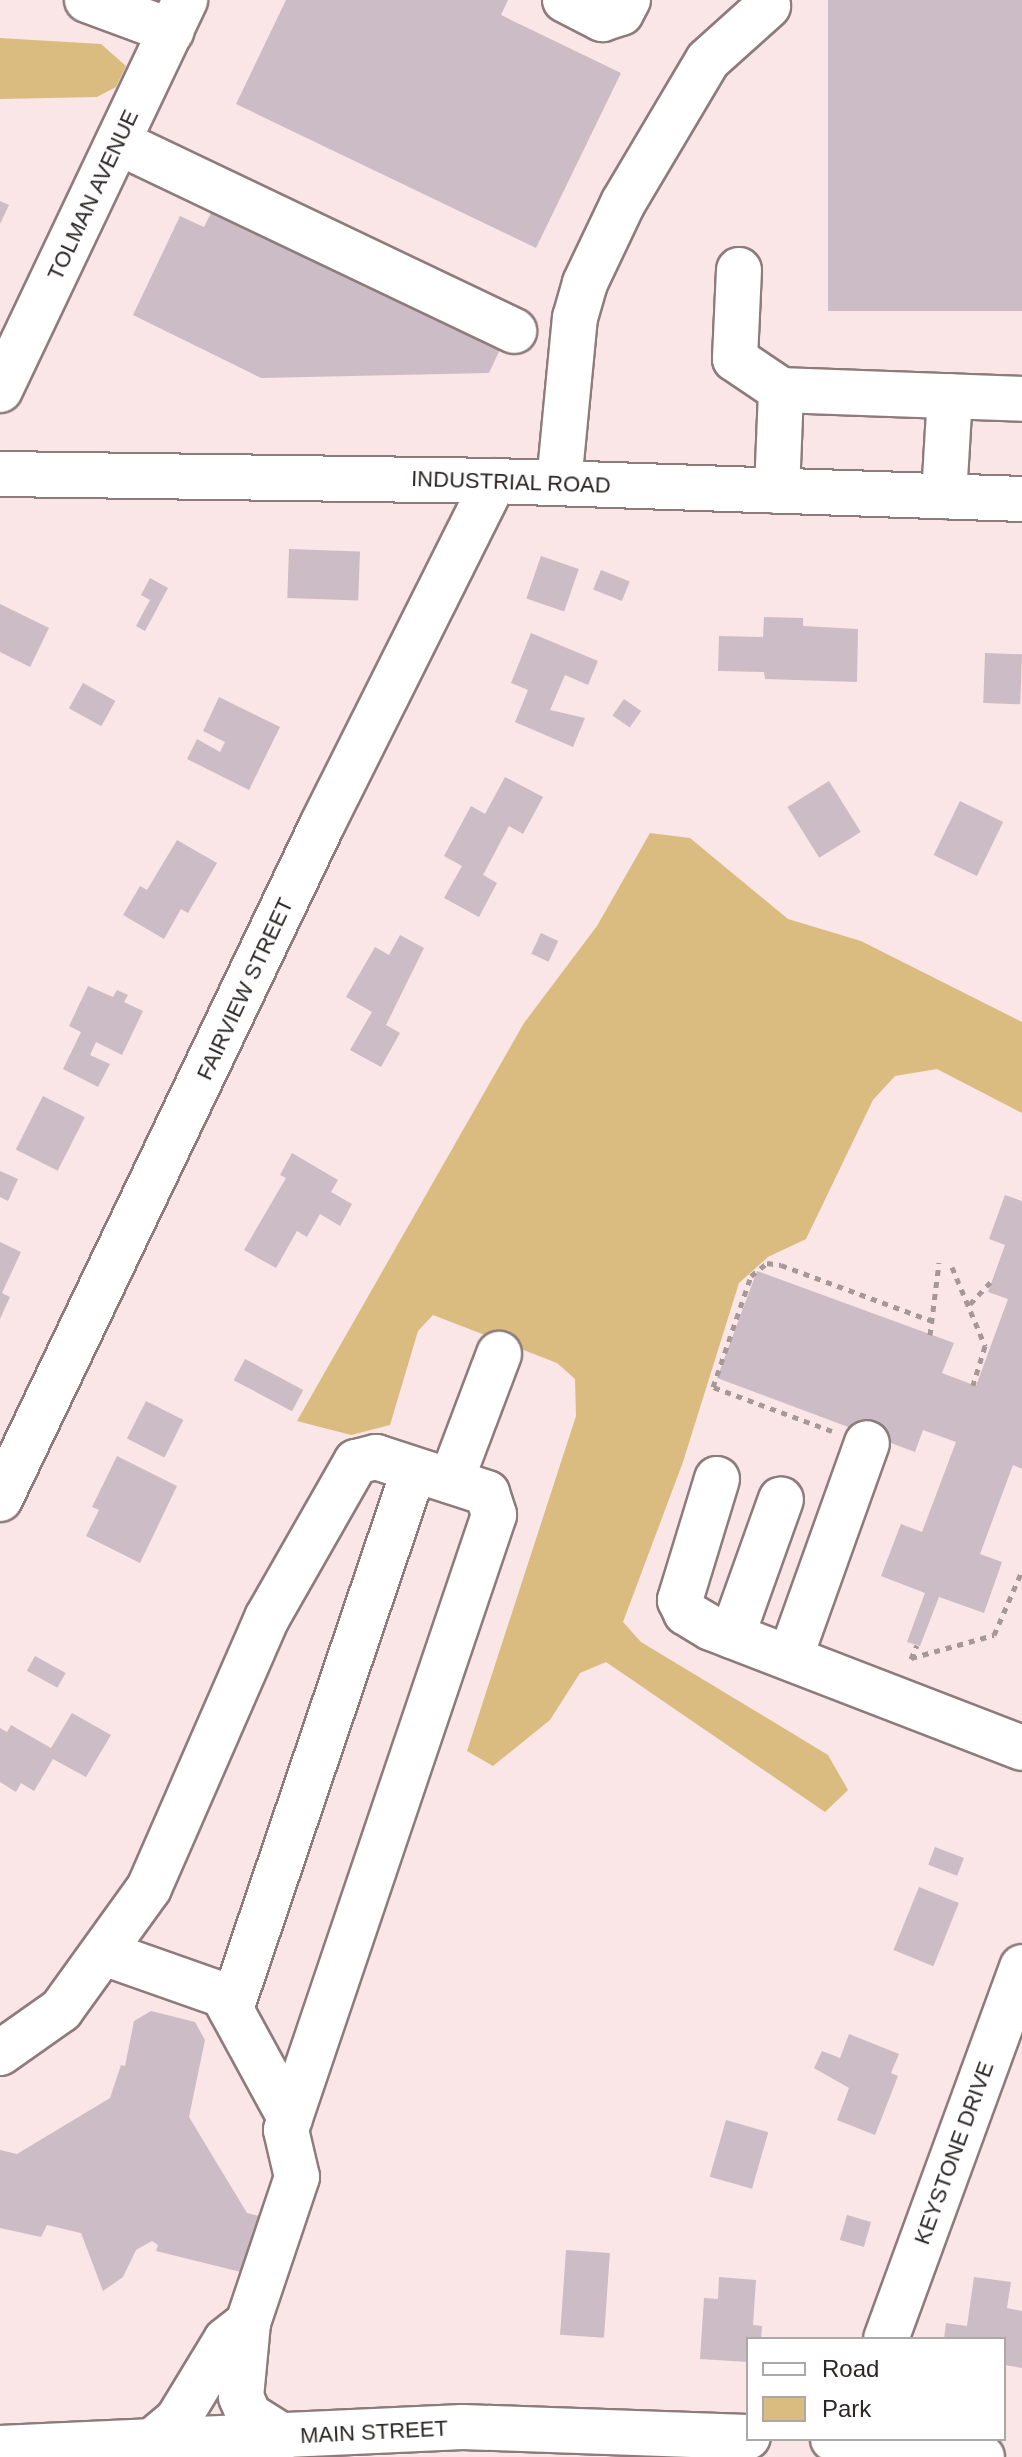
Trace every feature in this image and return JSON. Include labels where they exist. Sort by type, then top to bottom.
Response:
[{"type":"street","points":[[87,0],[178,15]]},
{"type":"street","points":[[565,0],[602,19],[621,13],[628,0]]},
{"type":"street","points":[[559,483],[575,318],[590,271],[623,203],[708,60],[768,6]]},
{"type":"street","name":"TOLMAN AVENUE","points":[[0,390],[178,15]]},
{"type":"street","points":[[118,142],[514,331]]},
{"type":"street","points":[[739,270],[735,359],[781,390],[1022,399]]},
{"type":"street","points":[[777,491],[781,390]]},
{"type":"street","points":[[944,496],[950,396]]},
{"type":"street","name":"INDUSTRIAL ROAD","points":[[0,474],[494,481],[1022,499]]},
{"type":"street","name":"FAIRVIEW STREET","points":[[0,1499],[323,823],[494,481]]},
{"type":"street","points":[[231,2009],[432,1476],[499,1354]]},
{"type":"street","points":[[790,1658],[867,1443]]},
{"type":"street","points":[[0,2053],[61,2010],[149,1888],[267,1618],[356,1462],[376,1457],[487,1493],[494,1515],[290,2118],[286,2142],[295,2165],[295,2187],[248,2323],[243,2406],[282,2437]]},
{"type":"street","points":[[717,1479],[680,1600],[696,1621],[1022,1748]]},
{"type":"street","points":[[732,1636],[781,1499]]},
{"type":"street","points":[[104,1953],[213,1989],[231,2009],[290,2118]]},
{"type":"street","name":"KEYSTONE DRIVE","points":[[887,2337],[1022,1967]]},
{"type":"street","points":[[161,2447],[226,2340],[248,2323]]},
{"type":"street","name":"MAIN STREET","points":[[0,2448],[161,2447],[463,2427],[746,2437]]},
{"type":"street","points":[[862,2441],[957,2456]]},
{"type":"path","points":[[867,1443],[713,1387],[747,1281],[773,1263],[935,1322]]},
{"type":"path","points":[[930,1335],[935,1322],[940,1265],[953,1270],[970,1304],[986,1351],[973,1385]]},
{"type":"path","points":[[970,1304],[992,1280]]},
{"type":"path","points":[[911,1658],[994,1635],[1022,1571]]},
{"type":"green space","points":[[0,38],[101,44],[126,66],[116,87],[97,97],[0,99]]},
{"type":"green space","points":[[650,833],[690,838],[788,919],[861,941],[1022,1022],[1022,1113],[937,1069],[895,1076],[873,1100],[806,1239],[768,1257],[739,1283],[683,1462],[623,1622],[641,1642],[828,1755],[848,1790],[825,1812],[606,1662],[580,1673],[550,1720],[493,1766],[467,1751],[576,1416],[575,1379],[557,1363],[433,1315],[418,1331],[390,1425],[351,1435],[297,1421],[524,1023],[597,926]]},
{"type":"building","points":[[286,0],[508,0],[501,15],[621,73],[536,248],[236,104]]},
{"type":"building","points":[[828,0],[1022,0],[1022,311],[828,311]]},
{"type":"building","points":[[0,201],[9,205],[0,224]]},
{"type":"building","points":[[213,209],[504,341],[489,373],[261,378],[133,315],[180,216],[204,227]]},
{"type":"building","points":[[289,549],[360,551],[358,600],[287,598]]},
{"type":"building","points":[[541,556],[579,569],[564,612],[526,599]]},
{"type":"building","points":[[601,570],[630,582],[622,601],[593,589]]},
{"type":"building","points":[[150,578],[168,588],[145,631],[136,626],[150,600],[141,595]]},
{"type":"building","points":[[0,604],[49,628],[30,667],[0,652]]},
{"type":"building","points":[[764,617],[803,618],[803,626],[858,629],[857,682],[765,679],[764,672],[718,671],[719,636],[763,637]]},
{"type":"building","points":[[531,633],[598,661],[588,685],[565,675],[550,710],[585,718],[573,747],[515,722],[528,690],[511,683]]},
{"type":"building","points":[[985,653],[1022,654],[1020,704],[983,703]]},
{"type":"building","points":[[83,683],[115,701],[101,726],[69,708]]},
{"type":"building","points":[[219,697],[280,727],[249,790],[187,759],[197,739],[220,752],[225,742],[203,731]]},
{"type":"building","points":[[624,699],[641,711],[630,727],[613,715]]},
{"type":"building","points":[[505,777],[543,797],[523,834],[509,826],[483,875],[497,883],[479,917],[444,898],[462,866],[444,856],[471,806],[485,814]]},
{"type":"building","points":[[829,781],[861,832],[819,858],[787,807]]},
{"type":"building","points":[[960,801],[1003,822],[977,876],[934,855]]},
{"type":"building","points":[[177,840],[217,863],[188,913],[181,909],[164,939],[123,915],[140,886],[147,890]]},
{"type":"building","points":[[541,933],[558,941],[548,962],[531,954]]},
{"type":"building","points":[[400,935],[424,948],[386,1025],[400,1033],[381,1067],[350,1050],[372,1012],[346,997],[375,947],[389,955]]},
{"type":"building","points":[[88,986],[113,997],[117,990],[128,995],[124,1002],[143,1011],[122,1055],[96,1042],[90,1055],[110,1064],[98,1087],[63,1069],[81,1032],[69,1026]]},
{"type":"building","points":[[43,1096],[85,1117],[58,1171],[16,1149]]},
{"type":"building","points":[[292,1153],[338,1180],[331,1192],[352,1204],[340,1226],[320,1214],[307,1237],[297,1231],[276,1268],[244,1250],[286,1178],[280,1175]]},
{"type":"building","points":[[0,1171],[18,1179],[8,1201],[0,1197]]},
{"type":"building","points":[[1005,1195],[1022,1201],[1022,1469],[1013,1465],[980,1554],[1002,1562],[984,1613],[939,1597],[920,1646],[907,1642],[925,1593],[881,1576],[901,1524],[922,1532],[956,1442],[923,1430],[915,1452],[717,1378],[757,1271],[954,1343],[942,1373],[976,1386],[1008,1299],[988,1292],[1005,1245],[989,1239]]},
{"type":"building","points":[[0,1242],[21,1252],[2,1293],[10,1297],[0,1319]]},
{"type":"building","points":[[245,1359],[303,1390],[292,1411],[234,1380]]},
{"type":"building","points":[[146,1401],[183,1420],[164,1457],[127,1438]]},
{"type":"building","points":[[117,1456],[177,1486],[140,1563],[86,1536],[99,1510],[92,1507]]},
{"type":"building","points":[[35,1656],[66,1673],[57,1688],[27,1671]]},
{"type":"building","points":[[72,1713],[111,1735],[86,1777],[53,1759],[34,1791],[21,1783],[16,1792],[0,1782],[0,1728],[7,1732],[11,1725],[51,1748]]},
{"type":"building","points":[[935,1847],[964,1858],[957,1876],[928,1865]]},
{"type":"building","points":[[919,1887],[959,1903],[933,1966],[894,1950]]},
{"type":"building","points":[[151,2011],[195,2022],[205,2040],[189,2117],[247,2213],[267,2218],[253,2275],[156,2251],[158,2245],[152,2241],[136,2250],[123,2277],[103,2291],[81,2233],[47,2225],[41,2237],[0,2228],[0,2150],[17,2154],[110,2098],[121,2065],[125,2066],[134,2021]]},
{"type":"building","points":[[849,2034],[899,2054],[891,2073],[898,2076],[875,2135],[837,2120],[849,2088],[814,2068],[822,2051],[840,2058]]},
{"type":"building","points":[[726,2120],[768,2132],[752,2189],[710,2177]]},
{"type":"building","points":[[847,2215],[871,2222],[864,2247],[840,2240]]},
{"type":"building","points":[[566,2250],[610,2253],[604,2338],[560,2335]]},
{"type":"building","points":[[719,2277],[756,2280],[753,2325],[762,2326],[761,2337],[746,2337],[746,2362],[700,2359],[704,2298],[718,2299]]},
{"type":"building","points":[[974,2277],[1011,2282],[1007,2308],[1022,2311],[1022,2368],[1006,2365],[1006,2337],[944,2337],[946,2323],[967,2326]]}]
